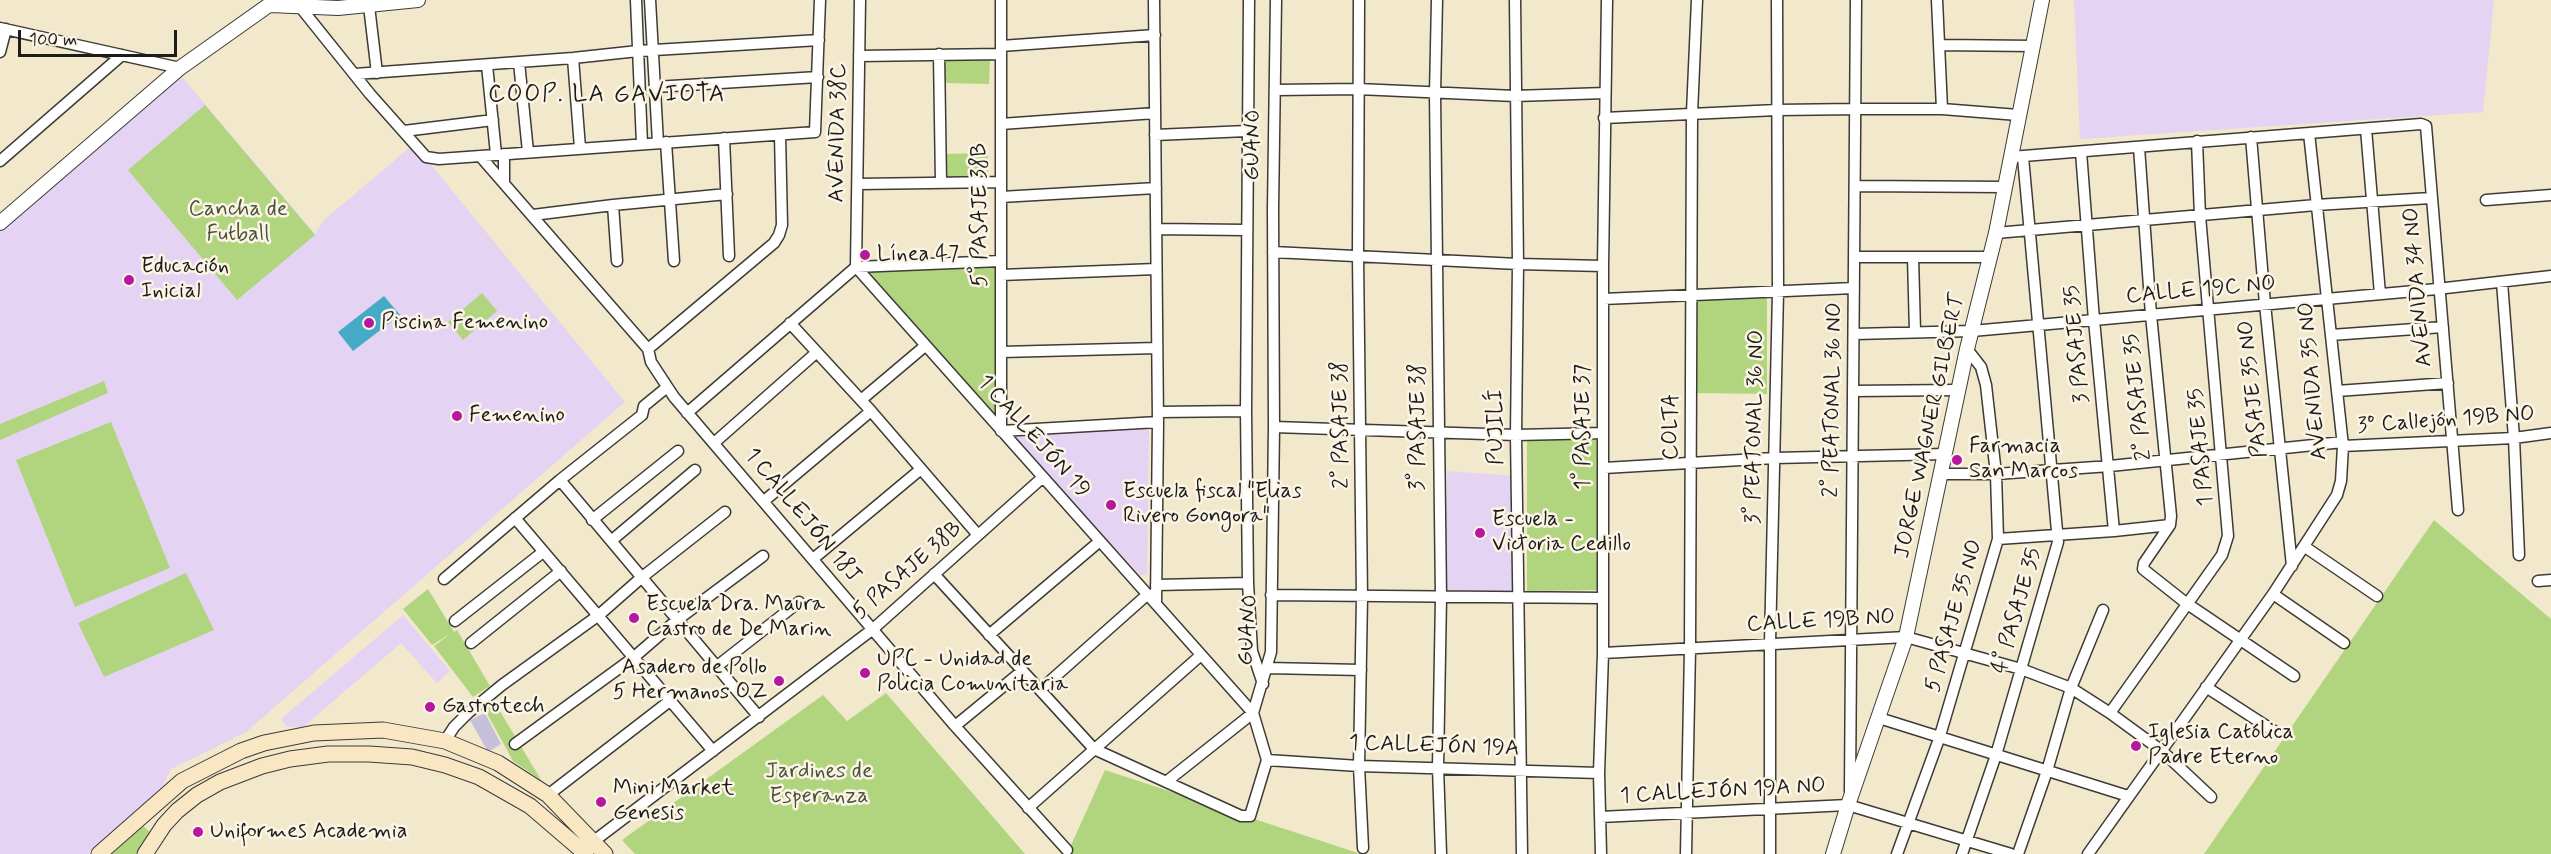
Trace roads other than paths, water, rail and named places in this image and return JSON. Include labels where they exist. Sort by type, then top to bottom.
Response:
[{"type":"main road","points":[[99,854],[182,782],[210,765],[264,743],[314,733],[364,730],[408,733],[445,741],[498,763],[548,795],[605,854]]},
{"type":"main road","points":[[145,854],[164,825],[177,811],[196,795],[220,782],[262,766],[290,759],[348,754],[412,757],[446,765],[479,777],[530,806],[586,854]]},
{"type":"street","points":[[0,223],[180,68],[284,2],[319,8],[369,6],[418,0]]},
{"type":"street","points":[[636,0],[642,144]]},
{"type":"street","points":[[650,0],[655,87],[674,261]]},
{"type":"street","points":[[284,2],[355,74],[426,157],[439,159],[815,132],[820,0]]},
{"type":"street","name":"AVENIDA 38C","points":[[856,267],[860,0]]},
{"type":"street","name":"5° PASAJE 38B","points":[[1001,0],[1001,431]]},
{"type":"street","points":[[1153,594],[1158,417],[1154,0]]},
{"type":"street","name":"GUANO","points":[[1249,0],[1246,230],[1248,583],[1252,651],[1263,684]]},
{"type":"street","name":"GUANO","points":[[1263,684],[1271,652],[1275,0]]},
{"type":"street","name":"2° PASAJE 38","points":[[1359,0],[1358,257],[1362,429],[1359,766],[1363,849]]},
{"type":"street","name":"3° PASAJE 38","points":[[1437,0],[1435,93],[1441,597],[1438,767],[1442,854]]},
{"type":"street","name":"PUJILÍ","points":[[1515,0],[1518,264],[1516,435],[1522,854]]},
{"type":"street","name":"1° PASAJE 37","points":[[1601,854],[1599,773],[1603,653],[1604,468],[1602,266],[1607,0]]},
{"type":"street","name":"COLTA","points":[[1686,854],[1690,649],[1692,113],[1697,0]]},
{"type":"street","name":"3° PEATONAL 36 NO","points":[[1770,854],[1770,643],[1778,292],[1777,0]]},
{"type":"street","name":"2° PEATONAL 36 NO","points":[[1849,802],[1857,109],[1856,0]]},
{"type":"street","points":[[1937,0],[1942,110]]},
{"type":"street","name":"JORGE WAGNER GILBERT","points":[[1833,854],[1906,637],[1967,349],[2006,187],[2017,157],[2018,115],[2042,0]]},
{"type":"street","points":[[369,6],[377,73]]},
{"type":"street","points":[[0,52],[3,28],[180,68]]},
{"type":"street","points":[[859,56],[1001,50],[1155,34]]},
{"type":"street","points":[[355,74],[638,51],[819,40]]},
{"type":"street","points":[[1940,45],[2034,46]]},
{"type":"street","points":[[939,54],[941,183]]},
{"type":"street","points":[[0,161],[122,55]]},
{"type":"street","points":[[573,58],[580,148]]},
{"type":"street","points":[[519,62],[528,152]]},
{"type":"street","points":[[487,65],[493,120],[504,183]]},
{"type":"street","points":[[655,87],[818,77]]},
{"type":"street","points":[[1275,90],[1358,89],[1515,96],[1605,93]]},
{"type":"street","points":[[1604,118],[1692,113],[1857,109],[1942,110],[2018,115]]},
{"type":"street","points":[[1001,124],[1155,113]]},
{"type":"street","points":[[404,131],[493,120]]},
{"type":"street","name":"AVENIDA 34 NO","points":[[2366,129],[2421,124],[2426,128],[2458,510]]},
{"type":"street","points":[[2017,157],[2366,129],[2380,294]]},
{"type":"street","points":[[1155,135],[1247,131]]},
{"type":"street","name":"AVENIDA 35 NO","points":[[2088,854],[2273,594],[2337,495],[2341,481],[2343,444],[2309,133]]},
{"type":"street","points":[[648,349],[774,243],[779,235],[782,225],[780,135]]},
{"type":"street","name":"PASAJE 35 NO","points":[[2251,137],[2265,304],[2292,566]]},
{"type":"street","points":[[724,138],[729,256]]},
{"type":"street","name":"1 PASAJE 35","points":[[2110,713],[2222,555],[2228,536],[2200,216],[2197,141]]},
{"type":"street","name":"2° PASAJE 35","points":[[2139,147],[2170,525]]},
{"type":"street","name":"3 PASAJE 35","points":[[2081,152],[2114,531]]},
{"type":"street","name":"1 CALLEJÓN 18J","points":[[480,156],[648,349],[651,362],[666,388],[687,413],[955,726],[1067,850]]},
{"type":"street","name":"4° PASAJE 35","points":[[1962,854],[1996,755],[2057,549],[2058,536],[2029,231],[2017,157]]},
{"type":"street","points":[[858,184],[1001,182]]},
{"type":"street","points":[[1856,186],[2006,187]]},
{"type":"street","points":[[1001,197],[1156,188]]},
{"type":"street","points":[[533,215],[727,194]]},
{"type":"street","points":[[2486,200],[2551,195]]},
{"type":"street","points":[[1996,233],[2431,198]]},
{"type":"street","points":[[613,205],[617,261]]},
{"type":"street","points":[[1156,229],[1246,230]]},
{"type":"street","points":[[1273,252],[1602,266]]},
{"type":"street","points":[[1854,257],[1990,257]]},
{"type":"street","points":[[1913,257],[1915,332]]},
{"type":"street","points":[[687,413],[856,267],[1001,261]]},
{"type":"street","name":"1 CALLEJÓN 19","points":[[856,267],[1042,478],[1153,594],[1201,655],[1253,713],[1267,760]]},
{"type":"street","points":[[1001,275],[1156,269]]},
{"type":"street","name":"CALLE 19C NO","points":[[1854,334],[1972,331],[2438,289],[2551,276]]},
{"type":"street","points":[[2502,282],[2514,438],[2519,555]]},
{"type":"street","points":[[1603,299],[1854,288]]},
{"type":"street","points":[[790,323],[871,411],[978,535]]},
{"type":"street","points":[[2331,335],[2443,327]]},
{"type":"street","points":[[861,400],[925,346]]},
{"type":"street","points":[[1001,352],[1157,348]]},
{"type":"street","name":"5 PASAJE 35 NO","points":[[1897,854],[1939,739],[1998,538],[1995,474],[1984,375],[1967,349]]},
{"type":"street","points":[[714,443],[817,352]]},
{"type":"street","points":[[2337,391],[2448,383]]},
{"type":"street","points":[[444,579],[560,480],[642,415],[644,406],[666,388]]},
{"type":"street","points":[[1853,392],[1958,390]]},
{"type":"street","points":[[764,501],[871,411]]},
{"type":"street","points":[[1001,431],[1246,411]]},
{"type":"street","points":[[1274,427],[1516,435],[1603,433]]},
{"type":"street","name":"3º Callejón 19B NO","points":[[1941,474],[1995,474],[2110,466],[2280,447],[2514,438],[2551,433]]},
{"type":"street","points":[[592,520],[678,450]]},
{"type":"street","points":[[1604,468],[1775,458],[1945,454]]},
{"type":"street","points":[[813,559],[921,469]]},
{"type":"street","points":[[611,541],[695,470]]},
{"type":"street","name":"5 PASAJE 38B","points":[[594,841],[873,629],[1042,478]]},
{"type":"street","points":[[560,480],[759,717]]},
{"type":"street","points":[[445,741],[454,727],[468,713],[502,685],[599,615],[641,578],[724,512]]},
{"type":"street","points":[[515,518],[714,751]]},
{"type":"street","points":[[2170,525],[2142,566],[2145,572],[2186,603],[2294,676]]},
{"type":"street","points":[[1998,538],[2058,536],[2170,525]]},
{"type":"street","points":[[990,635],[1100,541]]},
{"type":"street","points":[[2305,547],[2376,596]]},
{"type":"street","points":[[456,621],[543,552]]},
{"type":"street","points":[[515,744],[633,658],[677,620],[763,556]]},
{"type":"street","points":[[471,644],[561,572]]},
{"type":"street","points":[[934,574],[1094,749],[1241,816],[1251,816],[1267,760]]},
{"type":"street","points":[[2538,581],[2551,580]]},
{"type":"street","points":[[1040,690],[1153,594],[1248,583]]},
{"type":"street","points":[[2273,594],[2344,643]]},
{"type":"street","points":[[1271,595],[1603,598]]},
{"type":"street","points":[[716,667],[799,602]]},
{"type":"street","points":[[2018,854],[2047,771],[2071,688],[2103,610]]},
{"type":"street","name":"CALLE 19B NO","points":[[1603,653],[1906,637],[2021,669],[2071,688],[2162,751],[2211,797]]},
{"type":"street","points":[[1028,808],[1201,655]]},
{"type":"street","points":[[1267,668],[1361,670]]},
{"type":"street","points":[[955,726],[1022,671]]},
{"type":"street","points":[[1166,782],[1253,713],[1263,684]]},
{"type":"street","points":[[2206,687],[2277,733]]},
{"type":"street","points":[[548,795],[671,700]]},
{"type":"street","points":[[1879,718],[1939,739],[2128,796]]},
{"type":"street","name":"1 CALLEJÓN 19A","points":[[1267,760],[1359,766],[1599,773]]},
{"type":"street","name":"1 CALLEJÓN 19A NO","points":[[1600,817],[1849,802],[1907,823],[2011,854]]},
{"type":"water","name":"Piscina Femenino","points":[[384,296],[400,315],[353,351],[338,332]]},
{"type":"place","name":"Línea 47","points":[[865,255]]},
{"type":"place","name":"Educación Inicial","points":[[129,280]]},
{"type":"place","name":"Piscina Femenino","points":[[369,323]]},
{"type":"place","name":"Femenino","points":[[457,416]]},
{"type":"place","name":"Farmacia San Marcos","points":[[1957,460]]},
{"type":"place","name":"Escuela fiscal \"Elias Rivero Gongora\"","points":[[1111,505]]},
{"type":"place","name":"Escuela - Victoria Cedillo","points":[[1480,533]]},
{"type":"place","name":"Escuela Dra. Maura Castro de De Marin","points":[[634,618]]},
{"type":"place","name":"UPC - Unidad de Policia Comunitaria","points":[[865,673]]},
{"type":"place","name":"Asadero de Pollo 5 Hermanos OZ","points":[[779,681]]},
{"type":"place","name":"Gastrotech","points":[[430,707]]},
{"type":"place","name":"Iglesia Católica Padre Eterno","points":[[2136,746]]},
{"type":"place","name":"Mini Market Genesis","points":[[601,802]]},
{"type":"place","name":"Uniformes Academia","points":[[198,832]]},
{"type":"district","name":"COOP. LA GAVIOTA","points":[[607,96]]},
{"type":"park label","name":"Cancha de Futball","points":[[238,222]]},
{"type":"park label","name":"Jardines de Esperanza","points":[[819,784]]}]
